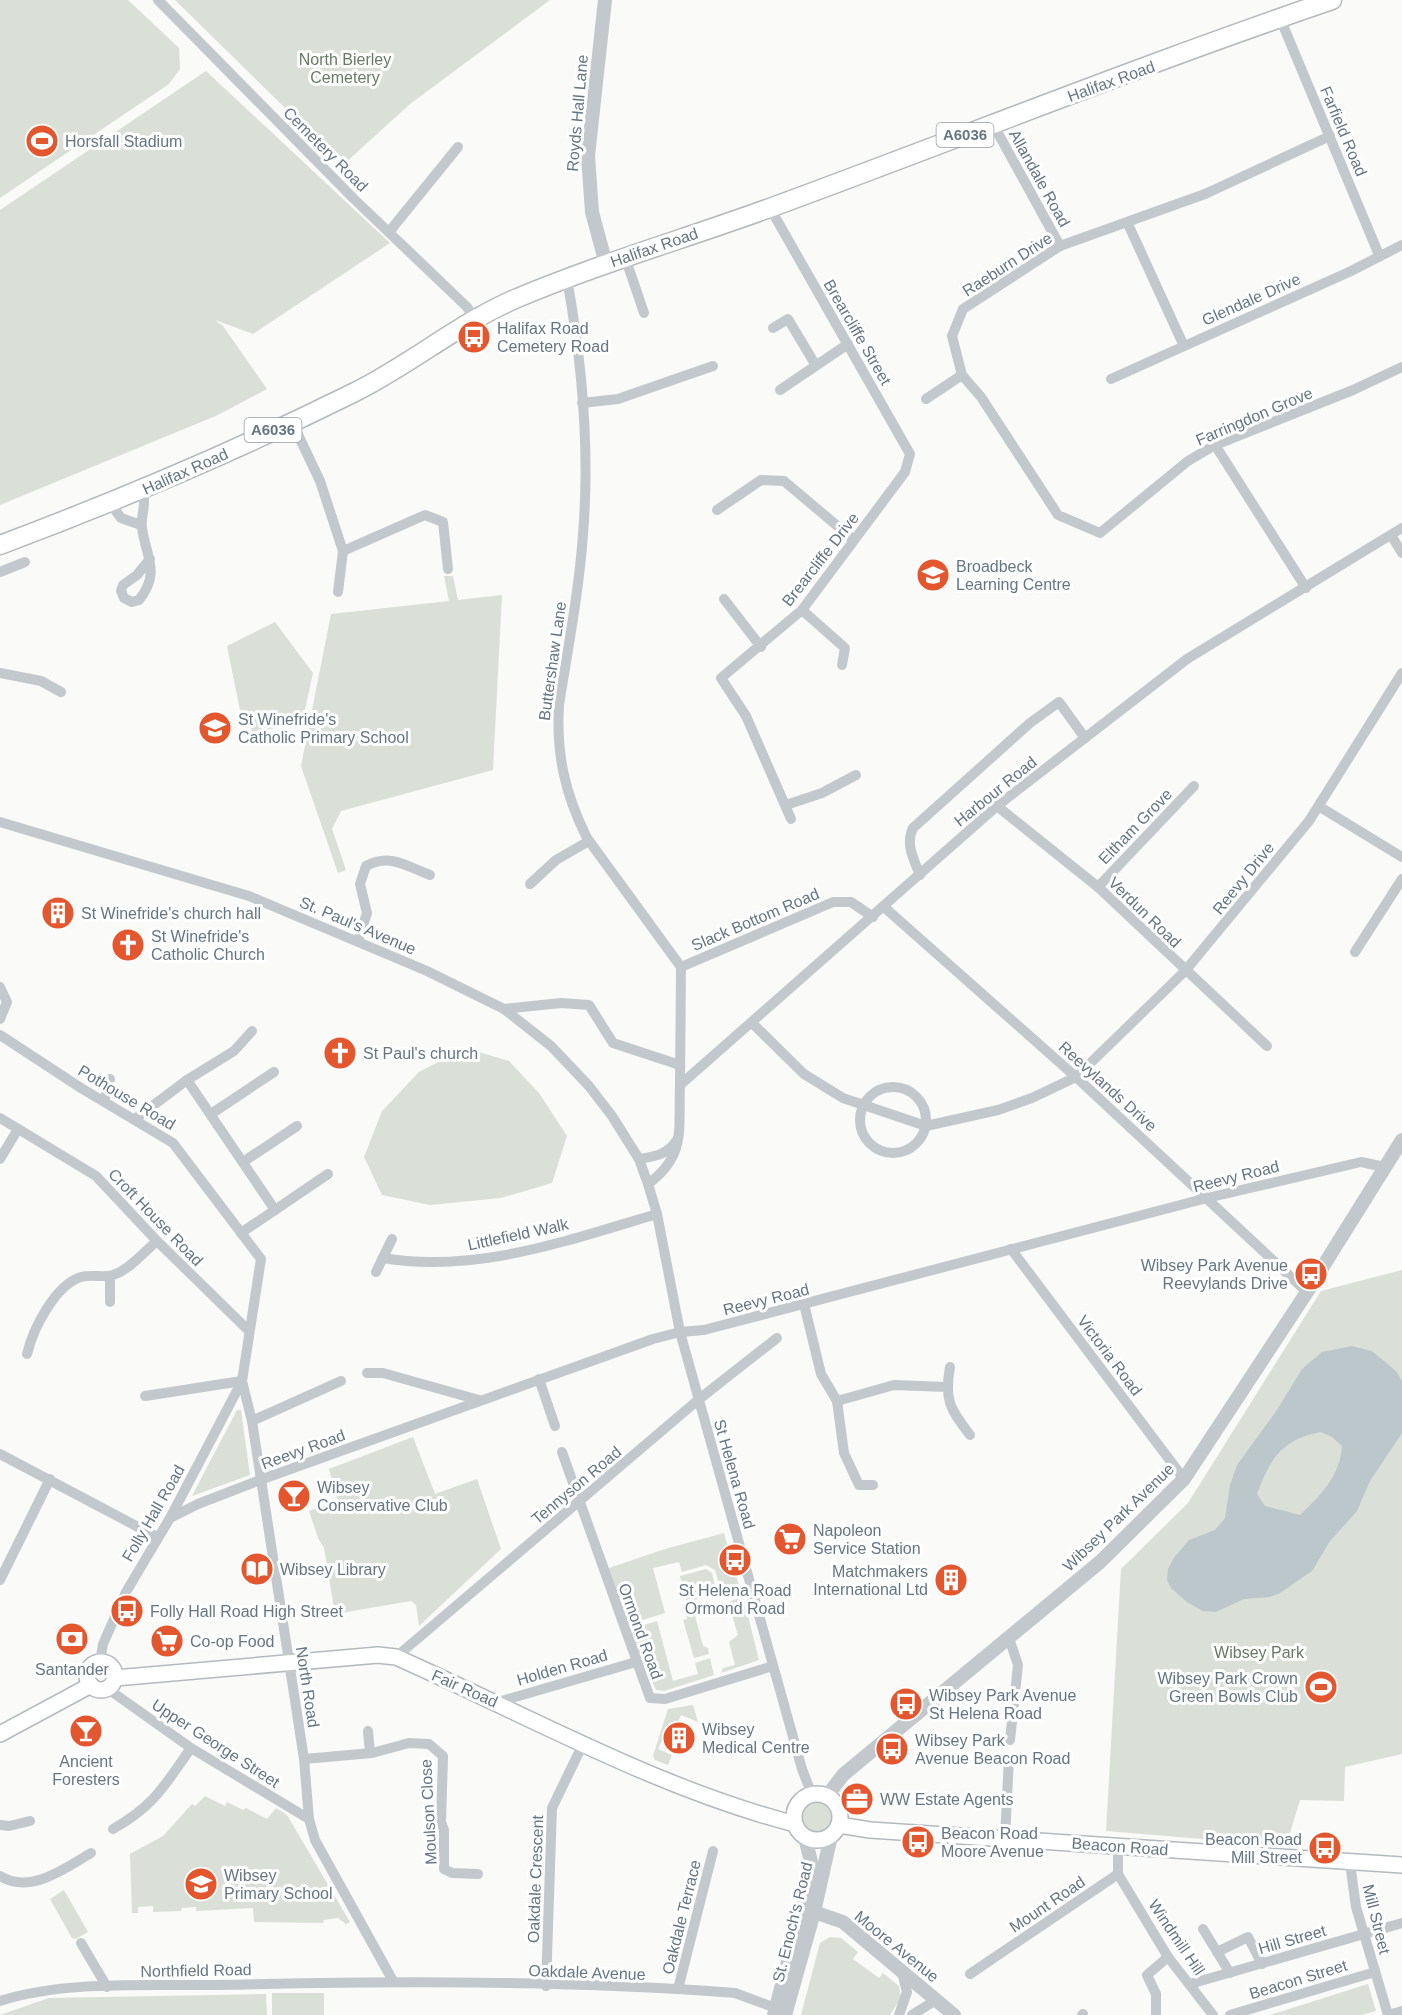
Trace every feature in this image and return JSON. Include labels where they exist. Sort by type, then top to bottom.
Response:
[{"type":"highway","name":"Halifax Road","points":[[0,545],[142,491],[292,422],[395,371],[474,318],[567,279],[770,208],[1332,0]]},
{"type":"main road","name":"Fair Road","points":[[112,1684],[290,1663],[378,1655],[396,1657],[498,1702],[583,1744],[729,1804],[795,1824]]},
{"type":"main road","points":[[100,1662],[111,1665],[112,1684],[99,1690],[91,1685],[88,1672],[94,1664],[100,1662]]},
{"type":"main road","points":[[0,1734],[91,1685]]},
{"type":"main road","points":[[819,1795],[839,1808],[835,1831],[817,1840],[805,1837],[795,1824],[796,1807],[801,1800],[819,1795]]},
{"type":"main road","name":"Beacon Road","points":[[835,1831],[870,1830],[1005,1838],[1402,1865]]},
{"type":"street","name":"Cemetery Road","points":[[158,0],[467,307],[474,318]]},
{"type":"street","name":"Royds Hall Lane","points":[[605,0],[588,156],[592,212],[606,264]]},
{"type":"street","name":"Farfield Road","points":[[1280,18],[1380,255]]},
{"type":"street","name":"Allandale Road","points":[[993,124],[1060,246]]},
{"type":"street","name":"Raeburn Drive","points":[[1100,533],[1058,515],[981,397],[962,375],[952,336],[963,309],[1060,246],[1128,224],[1205,194],[1330,136]]},
{"type":"street","points":[[389,232],[458,147]]},
{"type":"street","name":"Brearcliffe Street","points":[[770,208],[910,454],[905,472]]},
{"type":"street","points":[[1128,224],[1183,345]]},
{"type":"street","name":"Glendale Drive","points":[[1111,379],[1349,272],[1402,245]]},
{"type":"street","points":[[625,257],[644,313]]},
{"type":"street","name":"Buttershaw Lane","points":[[567,279],[582,403],[585,461],[583,534],[557,734],[564,784],[589,841],[681,967]]},
{"type":"street","points":[[773,328],[788,319],[815,364]]},
{"type":"street","points":[[780,390],[815,364],[848,344]]},
{"type":"street","points":[[582,403],[618,399],[713,366]]},
{"type":"street","name":"Farringdon Grove","points":[[1100,533],[1188,461],[1215,445],[1353,390],[1402,367]]},
{"type":"street","points":[[926,399],[962,375]]},
{"type":"street","points":[[292,422],[320,481],[343,551],[338,592]]},
{"type":"street","points":[[1215,445],[1306,588]]},
{"type":"street","name":"Brearcliffe Drive","points":[[791,819],[746,716],[722,678],[802,610],[905,472]]},
{"type":"street","points":[[717,510],[761,480],[783,481],[854,540]]},
{"type":"street","points":[[142,491],[146,508],[141,525],[150,559]]},
{"type":"street","points":[[110,503],[121,518],[141,525]]},
{"type":"street","points":[[343,551],[425,515],[443,522],[448,569]]},
{"type":"street","name":"Harbour Road","points":[[680,1085],[997,806],[1187,659],[1402,528]]},
{"type":"street","points":[[1391,535],[1402,553]]},
{"type":"street","points":[[0,572],[26,562]]},
{"type":"street","points":[[724,599],[761,647]]},
{"type":"street","points":[[802,610],[845,648],[842,665]]},
{"type":"street","points":[[0,673],[41,681],[62,692]]},
{"type":"street","name":"Reevy Drive","points":[[926,1126],[999,1110],[1032,1098],[1076,1077],[1185,971],[1320,807],[1402,673]]},
{"type":"street","points":[[920,875],[909,844],[909,836],[913,828],[1030,723],[1059,702],[1085,738]]},
{"type":"street","points":[[786,805],[822,793],[855,775]]},
{"type":"street","name":"Eltham Grove","points":[[1098,887],[1194,786]]},
{"type":"street","name":"Verdun Road","points":[[997,806],[1098,887],[1185,971],[1268,1046]]},
{"type":"street","points":[[1320,807],[1402,857]]},
{"type":"street","name":"St. Paul's Avenue","points":[[0,822],[249,896],[358,941],[504,1009],[551,1046],[589,1086],[639,1159]]},
{"type":"street","points":[[530,884],[556,860],[589,841]]},
{"type":"street","points":[[358,941],[367,913],[360,884],[366,866],[379,859],[392,860],[430,875]]},
{"type":"street","points":[[1354,952],[1402,879]]},
{"type":"street","name":"Slack Bottom Road","points":[[681,967],[833,902],[851,902],[873,917]]},
{"type":"street","name":"Reevylands Drive","points":[[884,907],[1076,1077],[1307,1292]]},
{"type":"street","points":[[648,1184],[670,1164],[676,1151],[678,1138],[681,967]]},
{"type":"street","points":[[0,987],[7,1002],[0,1019]]},
{"type":"street","points":[[504,1009],[561,1003],[589,1005],[612,1043],[680,1065]]},
{"type":"street","points":[[752,1023],[804,1074],[843,1098],[926,1126]]},
{"type":"street","points":[[135,1119],[188,1080],[234,1052],[252,1031]]},
{"type":"street","name":"Pothouse Road","points":[[0,1035],[173,1143],[241,1233]]},
{"type":"street","points":[[211,1114],[274,1072]]},
{"type":"street","points":[[104,1101],[111,1079]]},
{"type":"street","points":[[188,1080],[275,1210]]},
{"type":"street","points":[[888,1087],[909,1091],[923,1106],[926,1126],[914,1145],[894,1153],[882,1151],[865,1137],[860,1115],[864,1105],[879,1090],[888,1087]]},
{"type":"street","name":"Croft House Road","points":[[0,1118],[96,1176],[157,1241],[249,1331]]},
{"type":"street","points":[[243,1162],[297,1125]]},
{"type":"street","points":[[0,1159],[18,1129]]},
{"type":"street","points":[[639,1159],[660,1155],[669,1150],[678,1138]]},
{"type":"street","name":"Wibsey Park Avenue","points":[[819,1795],[1100,1562],[1185,1479],[1307,1292],[1402,1140]]},
{"type":"street","name":"St Helena Road","points":[[639,1159],[657,1214],[680,1332],[698,1400],[773,1665],[819,1795]]},
{"type":"street","name":"Reevy Road","points":[[170,1518],[198,1504],[260,1480],[653,1339],[680,1332],[704,1330],[804,1305],[1207,1198],[1361,1162],[1385,1167]]},
{"type":"street","points":[[241,1233],[328,1174]]},
{"type":"street","name":"Littlefield Walk","points":[[383,1258],[418,1263],[460,1262],[553,1245],[657,1214]]},
{"type":"street","name":"Folly Hall Road","points":[[100,1662],[108,1631],[242,1381],[261,1259],[241,1233]]},
{"type":"street","points":[[376,1272],[392,1239]]},
{"type":"street","points":[[27,1354],[33,1331],[63,1287],[78,1277],[96,1274],[110,1276],[122,1270],[157,1241]]},
{"type":"street","name":"Victoria Road","points":[[1011,1249],[1185,1479]]},
{"type":"street","points":[[110,1276],[110,1302]]},
{"type":"street","points":[[804,1305],[821,1374],[837,1401],[844,1453],[859,1485],[873,1485]]},
{"type":"street","name":"Tennyson Road","points":[[396,1657],[698,1400],[777,1338]]},
{"type":"street","points":[[950,1366],[946,1387],[947,1400],[954,1415],[970,1435]]},
{"type":"street","points":[[367,1373],[383,1373],[479,1400]]},
{"type":"street","points":[[539,1379],[555,1426]]},
{"type":"street","points":[[145,1396],[242,1381]]},
{"type":"street","name":"North Road","points":[[242,1381],[252,1421],[290,1663],[304,1759],[309,1819],[315,1840],[393,1981]]},
{"type":"street","points":[[252,1421],[341,1381]]},
{"type":"street","points":[[837,1401],[894,1384],[946,1387]]},
{"type":"street","name":"Ormond Road","points":[[562,1452],[650,1698],[665,1699],[773,1665]]},
{"type":"street","points":[[0,1454],[157,1537]]},
{"type":"street","points":[[0,1580],[50,1479]]},
{"type":"street","points":[[1009,1638],[1018,1665],[1010,1740]]},
{"type":"street","name":"Holden Road","points":[[498,1702],[636,1662]]},
{"type":"street","name":"Upper George Street","points":[[112,1684],[191,1748],[309,1819]]},
{"type":"street","points":[[368,1731],[370,1753]]},
{"type":"street","name":"Moulson Close","points":[[304,1759],[370,1753],[410,1743],[429,1743],[437,1748],[443,1756],[444,1768],[441,1822],[444,1830],[444,1869],[452,1873],[478,1874]]},
{"type":"street","name":"Oakdale Crescent","points":[[546,1986],[552,1808],[583,1744]]},
{"type":"street","points":[[113,1829],[136,1816],[154,1801],[191,1748]]},
{"type":"street","points":[[1005,1838],[1009,1758]]},
{"type":"street","points":[[0,1825],[9,1826],[30,1821]]},
{"type":"street","name":"St. Enoch's Road","points":[[781,2013],[814,1912],[835,1831]]},
{"type":"street","name":"St. Enoch's Road","points":[[781,2013],[810,1878],[811,1862],[805,1837]]},
{"type":"street","points":[[1118,1846],[1118,1874]]},
{"type":"street","name":"Oakdale Terrace","points":[[678,1989],[713,1851]]},
{"type":"street","points":[[0,1876],[9,1882],[29,1882],[48,1877],[91,1853]]},
{"type":"street","name":"Mill Street","points":[[1350,1863],[1356,1907],[1388,2015]]},
{"type":"street","name":"Windmill Hill","points":[[1118,1874],[1168,1958],[1214,2015]]},
{"type":"street","name":"Mount Road","points":[[970,1974],[1118,1874]]},
{"type":"street","name":"Moore Avenue","points":[[814,1912],[843,1922],[954,2015]]},
{"type":"street","name":"Hill Street","points":[[1190,1984],[1402,1923]]},
{"type":"street","points":[[1203,1929],[1230,1973]]},
{"type":"street","points":[[1217,1952],[1248,1937],[1262,1964]]},
{"type":"street","points":[[81,1943],[107,1987]]},
{"type":"street","points":[[1156,2014],[1156,1994],[1147,1975],[1168,1958]]},
{"type":"street","points":[[899,2015],[907,1992],[902,1972]]},
{"type":"street","name":"Beacon Street","points":[[1230,2015],[1375,1972]]},
{"type":"street","name":"Oakdale Avenue","points":[[393,1981],[678,1989],[735,1994],[781,2013]]},
{"type":"street","name":"Northfield Road","points":[[0,2001],[32,1991],[107,1987],[393,1981]]},
{"type":"street","points":[[912,2015],[936,2000]]},
{"type":"street","points":[[1388,2015],[1402,2011]]},
{"type":"green space","name":"Horsfall Stadium","points":[[0,0],[128,0],[179,48],[180,69],[169,84],[0,198]]},
{"type":"green space","name":"North Bierley Cemetery","points":[[175,0],[550,0],[410,104],[343,165]]},
{"type":"green space","points":[[206,71],[390,243],[253,334],[215,320],[223,326],[267,389],[218,415],[0,505],[0,210]]},
{"type":"green space","points":[[444,576],[453,576],[458,600],[502,595],[493,770],[341,811],[332,829],[346,870],[338,873],[301,766],[331,614],[449,601]]},
{"type":"green space","points":[[275,622],[313,673],[302,723],[252,732],[251,727],[243,725],[227,646]]},
{"type":"green space","points":[[465,1048],[509,1061],[539,1093],[567,1136],[552,1183],[501,1198],[430,1205],[382,1195],[364,1157],[382,1111],[419,1072]]},
{"type":"green space","name":"Wibsey Park","points":[[1402,1270],[1402,1754],[1345,1767],[1344,1801],[1300,1800],[1286,1846],[1106,1831],[1121,1569],[1188,1503],[1321,1291]]},
{"type":"green space","points":[[237,1410],[241,1410],[250,1475],[192,1496]]},
{"type":"green space","points":[[413,1437],[435,1494],[477,1479],[501,1549],[419,1626],[416,1605],[411,1601],[335,1614],[324,1548],[318,1538],[309,1511],[338,1501],[329,1469]]},
{"type":"green space","points":[[724,1533],[741,1593],[735,1595],[720,1587],[715,1570],[706,1565],[682,1572],[679,1562],[653,1568],[665,1613],[627,1625],[606,1569],[665,1549]]},
{"type":"green space","points":[[706,1569],[712,1573],[716,1590],[704,1593],[704,1597],[687,1602],[680,1576]]},
{"type":"green space","points":[[740,1598],[744,1600],[759,1660],[721,1673],[723,1668],[735,1665],[729,1642],[738,1635],[728,1602]]},
{"type":"green space","points":[[694,1612],[703,1646],[708,1648],[709,1654],[694,1658],[683,1620],[687,1619],[686,1614]]},
{"type":"green space","points":[[657,1621],[673,1681],[698,1674],[695,1663],[710,1658],[714,1675],[664,1691],[656,1690],[628,1630]]},
{"type":"green space","points":[[693,1705],[698,1722],[681,1715],[673,1734],[666,1731],[658,1749],[672,1755],[668,1765],[655,1760],[653,1756],[668,1709]]},
{"type":"green space","points":[[205,1796],[225,1806],[227,1802],[243,1810],[246,1808],[267,1819],[276,1808],[287,1815],[350,1922],[346,1924],[338,1918],[324,1920],[323,1923],[254,1922],[253,1908],[196,1911],[196,1907],[182,1908],[181,1911],[153,1912],[153,1906],[138,1907],[138,1913],[132,1913],[130,1854],[163,1836],[192,1804],[195,1806]]},
{"type":"green space","points":[[818,1801],[831,1806],[836,1819],[831,1832],[818,1837],[805,1832],[800,1819],[805,1806]]},
{"type":"green space","points":[[64,1890],[88,1932],[76,1939],[72,1938],[50,1899]]},
{"type":"green space","points":[[830,1937],[841,1938],[858,1952],[853,1959],[879,1978],[883,1973],[899,1986],[901,1998],[890,2015],[801,2015],[820,1943]]},
{"type":"green space","points":[[1368,1984],[1376,2011],[1361,2015],[1270,2015]]},
{"type":"green space","points":[[272,1993],[324,1993],[324,2015],[272,2015]]},
{"type":"green space","points":[[266,1994],[267,2015],[0,2015],[49,1998]]},
{"type":"shaded area","points":[[1352,1346],[1372,1351],[1396,1371],[1402,1381],[1402,1433],[1370,1481],[1357,1511],[1330,1541],[1312,1571],[1280,1593],[1270,1597],[1244,1599],[1216,1612],[1203,1611],[1187,1602],[1171,1588],[1167,1580],[1168,1569],[1173,1559],[1189,1540],[1215,1530],[1225,1518],[1230,1485],[1237,1465],[1277,1410],[1302,1369],[1322,1352]],"holes":[[[1321,1432],[1332,1437],[1342,1446],[1338,1467],[1315,1500],[1300,1515],[1265,1506],[1257,1494],[1267,1471],[1279,1452],[1287,1445],[1308,1435]]]},
{"type":"place","name":"Horsfall Stadium","points":[[42,141]]},
{"type":"place","name":"Halifax Road Cemetery Road","points":[[474,337]]},
{"type":"place","name":"Broadbeck Learning Centre","points":[[933,575]]},
{"type":"place","name":"St Winefride's Catholic Primary School","points":[[215,728]]},
{"type":"place","name":"St Winefride's church hall","points":[[58,913]]},
{"type":"place","name":"St Winefride's Catholic Church","points":[[128,945]]},
{"type":"place","name":"St Paul's church","points":[[340,1053]]},
{"type":"place","name":"Wibsey Park Avenue Reevylands Drive","points":[[1311,1274]]},
{"type":"place","name":"Wibsey Conservative Club","points":[[294,1496]]},
{"type":"place","name":"Napoleon Service Station","points":[[790,1539]]},
{"type":"place","name":"St Helena Road Ormond Road","points":[[735,1560]]},
{"type":"place","name":"Wibsey Library","points":[[257,1569]]},
{"type":"place","name":"Matchmakers International Ltd","points":[[951,1580]]},
{"type":"place","name":"Folly Hall Road High Street","points":[[127,1611]]},
{"type":"place","name":"Santander","points":[[72,1639]]},
{"type":"place","name":"Co-op Food","points":[[167,1641]]},
{"type":"place","name":"Wibsey Park Crown Green Bowls Club","points":[[1321,1687]]},
{"type":"place","name":"Wibsey Park Avenue St Helena Road","points":[[906,1704]]},
{"type":"place","name":"Ancient Foresters","points":[[86,1731]]},
{"type":"place","name":"Wibsey Medical Centre","points":[[679,1738]]},
{"type":"place","name":"Wibsey Park Avenue Beacon Road","points":[[892,1749]]},
{"type":"place","name":"WW Estate Agents","points":[[857,1799]]},
{"type":"place","name":"Beacon Road Moore Avenue","points":[[918,1842]]},
{"type":"place","name":"Beacon Road Mill Street","points":[[1325,1848]]},
{"type":"place","name":"Wibsey Primary School","points":[[201,1884]]}]
